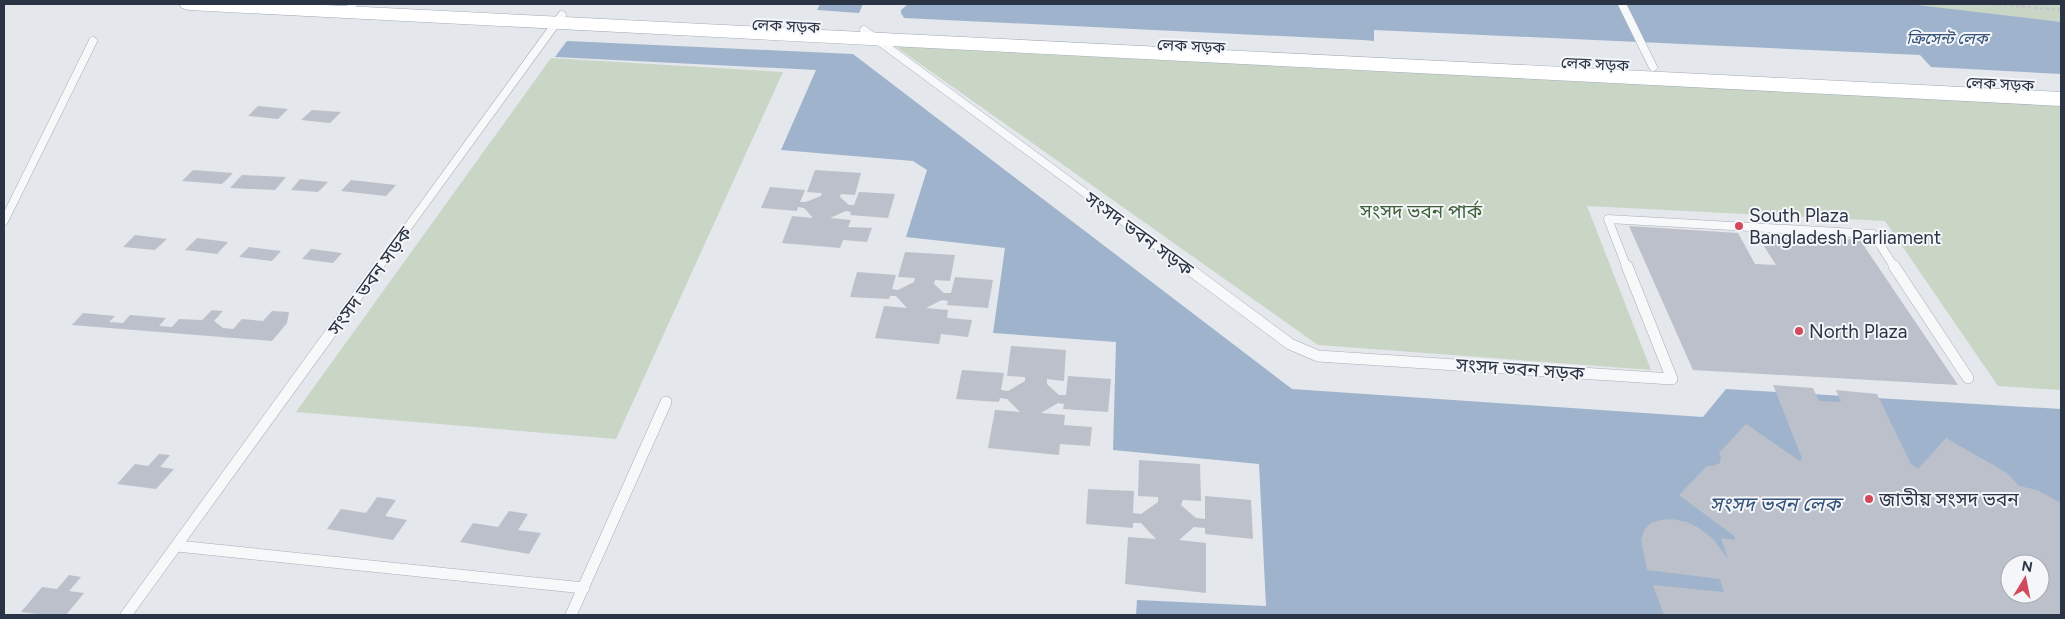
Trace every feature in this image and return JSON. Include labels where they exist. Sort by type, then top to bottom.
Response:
[{"type":"main road","points":[[189,4],[560,19],[2061,99]]},
{"type":"main road","points":[[320,4],[352,4],[560,19]]},
{"type":"main road","name":"লেক সড়ক","points":[[870,35],[1653,67],[2061,88]]},
{"type":"lane","points":[[1622,4],[1653,67]]},
{"type":"lane","name":"সংসদ ভবন সড়ক","points":[[126,615],[560,19]]},
{"type":"lane","name":"সংসদ ভবন সড়ক","points":[[870,35],[1290,344],[1318,356],[1672,379],[1608,219],[1873,234],[1968,378]]},
{"type":"lane","points":[[4,221],[93,40]]},
{"type":"lane","points":[[571,615],[666,402]]},
{"type":"lane","points":[[177,546],[584,588]]},
{"type":"path","points":[[1992,4],[2061,10]]},
{"type":"green space","points":[[1907,4],[2061,4],[2061,23]]},
{"type":"green space","name":"সংসদ ভবন পার্ক","points":[[892,44],[2061,103],[2061,390],[1998,386],[1885,221],[1587,206],[1651,370],[1318,345]]},
{"type":"green space","points":[[551,58],[783,72],[616,439],[296,412]]},
{"type":"water","points":[[820,4],[863,4],[859,13],[817,10]]},
{"type":"water","name":"ক্রিসেন্ট লেক","points":[[1909,4],[2061,22],[2061,74],[1931,67],[1920,55],[1374,30],[1374,41],[904,18],[901,13],[901,10],[907,5]]},
{"type":"water","name":"সংসদ ভবন লেক","points":[[567,41],[853,54],[1292,389],[1703,417],[1726,389],[2061,409],[2061,615],[1136,615],[1137,600],[1266,606],[1259,464],[1113,450],[1116,342],[993,333],[1005,248],[906,237],[927,170],[913,161],[781,150],[816,70],[555,57]]},
{"type":"building","points":[[258,106],[288,109],[278,119],[248,116]]},
{"type":"building","points":[[312,110],[341,112],[330,123],[301,120]]},
{"type":"building","points":[[193,170],[233,173],[222,184],[182,181]]},
{"type":"building","points":[[815,170],[861,173],[855,195],[841,194],[840,197],[849,205],[854,205],[859,192],[895,194],[888,218],[850,215],[851,212],[846,211],[830,218],[851,220],[848,227],[872,228],[867,242],[843,240],[840,248],[782,243],[792,216],[813,218],[804,208],[798,207],[797,211],[761,208],[770,187],[805,190],[800,202],[806,202],[821,196],[822,193],[807,192]]},
{"type":"building","points":[[242,175],[286,177],[275,190],[230,188]]},
{"type":"building","points":[[300,179],[328,182],[318,192],[291,190]]},
{"type":"building","points":[[351,180],[396,185],[386,196],[341,191]]},
{"type":"building","name":"North Plaza","points":[[1629,226],[1738,233],[1755,264],[1776,265],[1756,234],[1860,240],[1958,385],[1693,370]]},
{"type":"building","points":[[135,235],[167,239],[155,250],[123,247]]},
{"type":"building","points":[[197,238],[228,242],[217,254],[185,250]]},
{"type":"building","points":[[249,247],[281,251],[272,261],[239,257]]},
{"type":"building","points":[[311,249],[342,253],[333,263],[302,259]]},
{"type":"building","points":[[905,252],[955,255],[950,281],[935,280],[934,284],[944,293],[951,293],[955,277],[993,280],[988,308],[947,305],[948,301],[942,300],[926,308],[948,310],[947,318],[972,320],[968,337],[941,334],[939,344],[875,338],[884,306],[907,308],[896,296],[890,296],[889,299],[850,297],[857,272],[896,275],[892,289],[898,290],[914,282],[915,278],[898,277]]},
{"type":"building","points":[[212,310],[223,311],[214,321],[223,328],[233,329],[242,319],[263,321],[272,311],[289,312],[287,323],[272,341],[72,325],[83,313],[115,316],[109,322],[123,323],[130,315],[166,318],[159,326],[172,327],[179,319],[202,320]]},
{"type":"building","points":[[1011,346],[1066,350],[1064,381],[1047,379],[1047,384],[1059,395],[1066,395],[1068,376],[1111,379],[1108,412],[1063,409],[1064,404],[1058,403],[1041,413],[1065,415],[1064,425],[1092,427],[1090,446],[1060,444],[1059,455],[988,448],[995,410],[1020,412],[1007,399],[1000,398],[999,402],[956,399],[962,370],[1004,373],[1001,390],[1008,391],[1025,381],[1025,377],[1007,376]]},
{"type":"building","name":"জাতীয় সংসদ ভবন","points":[[1773,385],[1813,388],[1819,401],[1841,402],[1836,390],[1877,394],[1911,464],[1918,469],[1946,438],[2007,473],[2019,486],[2037,490],[2061,503],[2061,615],[1664,615],[1653,585],[1724,592],[1720,579],[1647,570],[1641,540],[1644,530],[1651,523],[1660,520],[1672,519],[1687,522],[1699,528],[1714,540],[1728,559],[1721,538],[1735,540],[1734,536],[1679,495],[1707,466],[1720,463],[1721,457],[1719,453],[1746,424],[1800,461],[1802,458]]},
{"type":"building","points":[[159,454],[170,455],[160,467],[174,469],[156,489],[117,484],[135,464],[148,466]]},
{"type":"building","points":[[1139,460],[1200,464],[1201,501],[1183,500],[1181,505],[1196,518],[1205,519],[1205,496],[1251,500],[1253,539],[1205,534],[1205,528],[1194,527],[1179,540],[1206,543],[1206,593],[1125,584],[1128,537],[1156,539],[1141,523],[1133,523],[1133,528],[1086,524],[1088,489],[1134,491],[1133,513],[1141,514],[1158,502],[1158,497],[1138,496]]},
{"type":"building","points":[[377,497],[396,500],[385,516],[407,520],[393,540],[327,529],[341,509],[366,513]]},
{"type":"building","points":[[509,511],[528,514],[518,530],[541,533],[529,554],[460,542],[473,523],[498,527]]},
{"type":"building","points":[[69,575],[81,577],[69,591],[84,593],[66,615],[21,612],[42,587],[57,589]]},
{"type":"place","name":"South Plaza Bangladesh Parliament","points":[[1739,226]]},
{"type":"place","name":"North Plaza","points":[[1799,331]]},
{"type":"place","name":"জাতীয় সংসদ ভবন","points":[[1869,499]]}]
